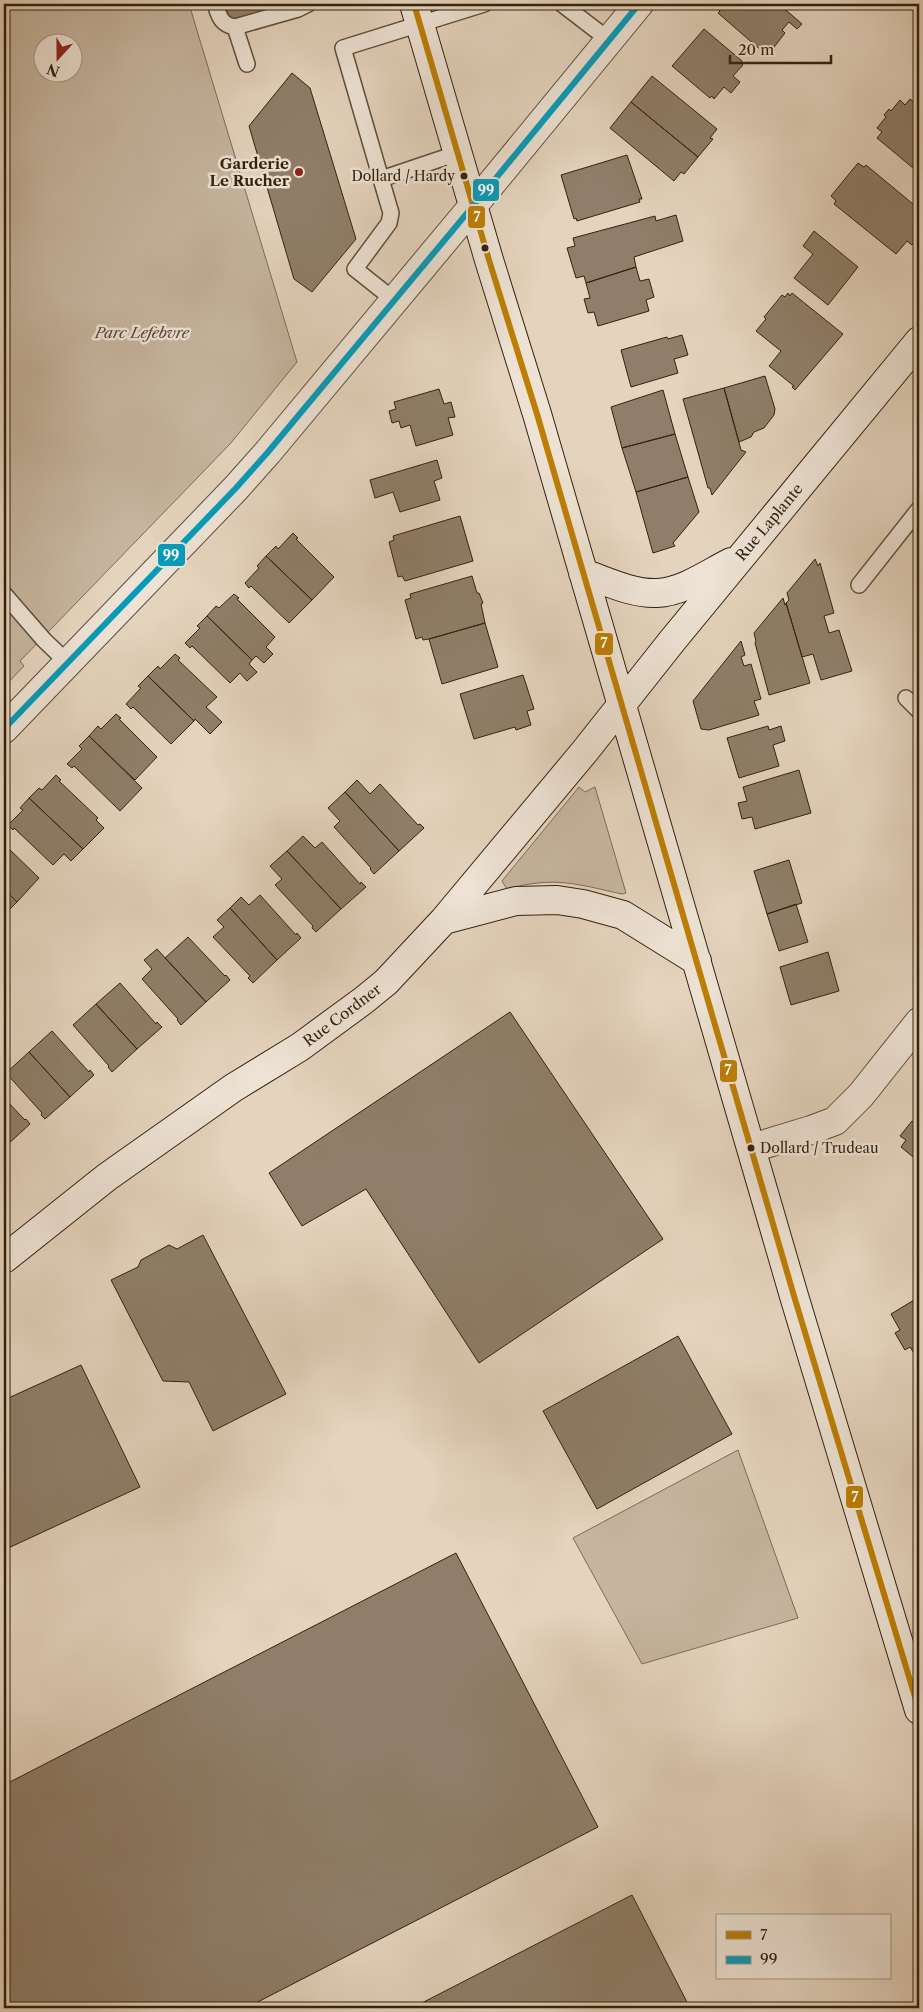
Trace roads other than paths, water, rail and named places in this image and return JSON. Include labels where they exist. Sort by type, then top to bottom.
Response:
[{"type":"street","points":[[4,728],[236,488],[473,206],[639,4]]},
{"type":"street","points":[[417,14],[919,1710]]},
{"type":"street","name":"Rue Laplante","points":[[621,706],[919,341]]},
{"type":"street","points":[[583,572],[637,591],[657,593],[684,586],[740,558]]},
{"type":"street","name":"Rue Cordner","points":[[4,1259],[130,1160],[233,1088],[300,1046],[386,982],[444,920],[621,706]]},
{"type":"street","points":[[444,920],[516,901],[557,900],[583,904],[623,915],[697,961]]},
{"type":"street","points":[[752,1148],[811,1130],[835,1120],[861,1095],[919,1022]]},
{"type":"lane","points":[[215,4],[221,20],[228,26],[235,27],[298,9],[308,4]]},
{"type":"lane","points":[[394,300],[356,269],[389,223],[391,213],[343,48],[417,14],[483,4]]},
{"type":"lane","points":[[562,4],[609,40]]},
{"type":"lane","points":[[235,27],[247,64]]},
{"type":"lane","points":[[381,179],[458,153]]},
{"type":"lane","points":[[859,585],[919,509]]},
{"type":"lane","points":[[4,594],[44,640],[68,663]]},
{"type":"lane","points":[[906,698],[919,711]]},
{"type":"place","name":"Garderie Le Rucher","points":[[299,172]]},
{"type":"place","name":"Dollard / Hardy","points":[[464,176]]},
{"type":"place","name":"Dollard / Trudeau","points":[[751,1148]]},
{"type":"park label","name":"Parc Lefebvre","points":[[142,332]]}]
